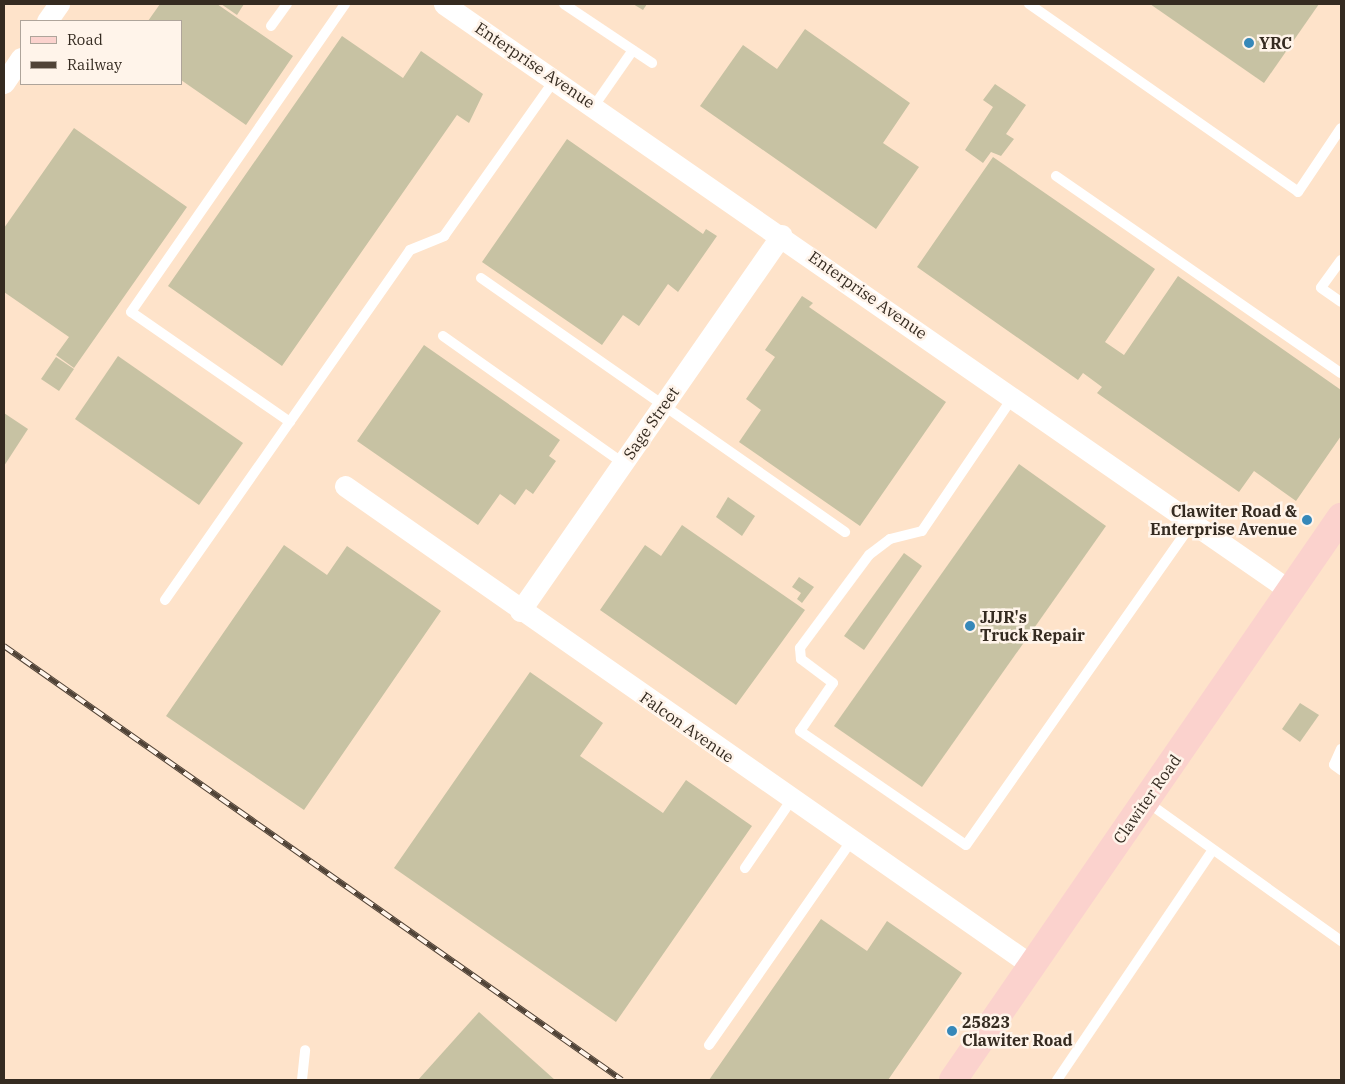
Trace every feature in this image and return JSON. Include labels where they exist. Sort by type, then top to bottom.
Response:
[{"type":"street","points":[[48,20],[59,4]]},
{"type":"street","name":"Enterprise Avenue","points":[[444,4],[781,235],[1289,590]]},
{"type":"street","name":"Sage Street","points":[[520,611],[781,235]]},
{"type":"street","name":"Falcon Avenue","points":[[345,486],[520,611],[1031,965]]},
{"type":"street","name":"Clawiter Road","points":[[953,1080],[1341,517]]},
{"type":"lane","points":[[271,26],[287,4]]},
{"type":"lane","points":[[290,422],[131,312],[345,4]]},
{"type":"lane","points":[[564,4],[652,63]]},
{"type":"lane","points":[[1030,4],[1298,192],[1341,128]]},
{"type":"lane","points":[[594,106],[633,50]]},
{"type":"lane","points":[[165,600],[410,250],[444,236],[555,79]]},
{"type":"lane","points":[[1056,176],[1341,373]]},
{"type":"lane","points":[[1341,260],[1322,288],[1341,302]]},
{"type":"lane","points":[[481,278],[845,532]]},
{"type":"lane","points":[[443,336],[623,463]]},
{"type":"lane","points":[[1013,396],[922,532],[890,539],[869,555],[800,648],[801,659],[833,683],[800,731],[808,737],[966,845],[1193,522]]},
{"type":"lane","points":[[1341,749],[1334,765],[1341,770]]},
{"type":"lane","points":[[745,868],[792,799]]},
{"type":"lane","points":[[1146,801],[1341,940]]},
{"type":"lane","points":[[709,1045],[852,840]]},
{"type":"lane","points":[[1057,1080],[1214,850]]},
{"type":"lane","points":[[302,1080],[305,1050]]},
{"type":"building","points":[[160,4],[217,4],[293,56],[246,125],[182,81],[182,20],[149,20]]},
{"type":"building","points":[[221,4],[244,4],[237,15]]},
{"type":"building","points":[[633,4],[647,4],[643,10]]},
{"type":"building","name":"YRC","points":[[1150,4],[1319,4],[1264,83]]},
{"type":"building","points":[[805,29],[910,103],[883,143],[919,167],[876,229],[700,106],[743,45],[777,69]]},
{"type":"building","points":[[342,36],[403,78],[421,51],[483,94],[469,123],[457,115],[282,366],[168,286]]},
{"type":"building","points":[[995,84],[1026,105],[1006,134],[1014,139],[1001,156],[991,152],[983,163],[965,150],[993,107],[983,100]]},
{"type":"building","points":[[74,128],[187,207],[74,368],[56,355],[69,337],[4,292],[4,228]]},
{"type":"building","points":[[567,139],[703,234],[706,229],[717,236],[678,292],[668,284],[639,326],[623,315],[602,345],[482,262]]},
{"type":"building","points":[[993,157],[1155,269],[1105,342],[1124,355],[1178,276],[1341,390],[1341,436],[1296,501],[1254,471],[1239,492],[1097,393],[1102,387],[1083,373],[1078,380],[917,267]]},
{"type":"building","points":[[802,296],[813,303],[809,307],[946,402],[860,526],[739,442],[761,410],[746,399],[775,357],[765,350]]},
{"type":"building","points":[[424,345],[560,440],[549,456],[556,461],[533,494],[526,489],[515,505],[500,494],[478,525],[357,441]]},
{"type":"building","points":[[118,356],[243,443],[199,505],[75,419]]},
{"type":"building","points":[[56,357],[74,369],[59,391],[41,379]]},
{"type":"building","points":[[4,413],[28,429],[4,466]]},
{"type":"building","name":"JJJR's Truck Repair","points":[[1019,464],[1106,526],[922,787],[834,726]]},
{"type":"building","points":[[728,497],[755,516],[742,536],[716,517]]},
{"type":"building","points":[[682,525],[805,610],[736,705],[600,610],[645,545],[661,556]]},
{"type":"building","points":[[284,545],[327,575],[347,546],[441,611],[304,810],[166,716]]},
{"type":"building","points":[[904,553],[922,566],[864,650],[844,636]]},
{"type":"building","points":[[799,577],[814,587],[802,603],[797,599],[801,593],[792,587]]},
{"type":"building","points":[[530,672],[603,723],[580,756],[663,813],[686,780],[752,826],[616,1022],[394,868]]},
{"type":"building","points":[[1300,703],[1319,715],[1300,742],[1282,729]]},
{"type":"building","points":[[821,919],[867,951],[887,921],[962,973],[888,1080],[709,1080]]},
{"type":"building","points":[[479,1012],[555,1080],[418,1080]]},
{"type":"railway","points":[[4,646],[622,1080]]},
{"type":"place","name":"YRC","points":[[1249,43]]},
{"type":"place","name":"Clawiter Road & Enterprise Avenue","points":[[1307,520]]},
{"type":"place","name":"JJJR's Truck Repair","points":[[970,626]]},
{"type":"place","name":"25823 Clawiter Road","points":[[952,1031]]}]
